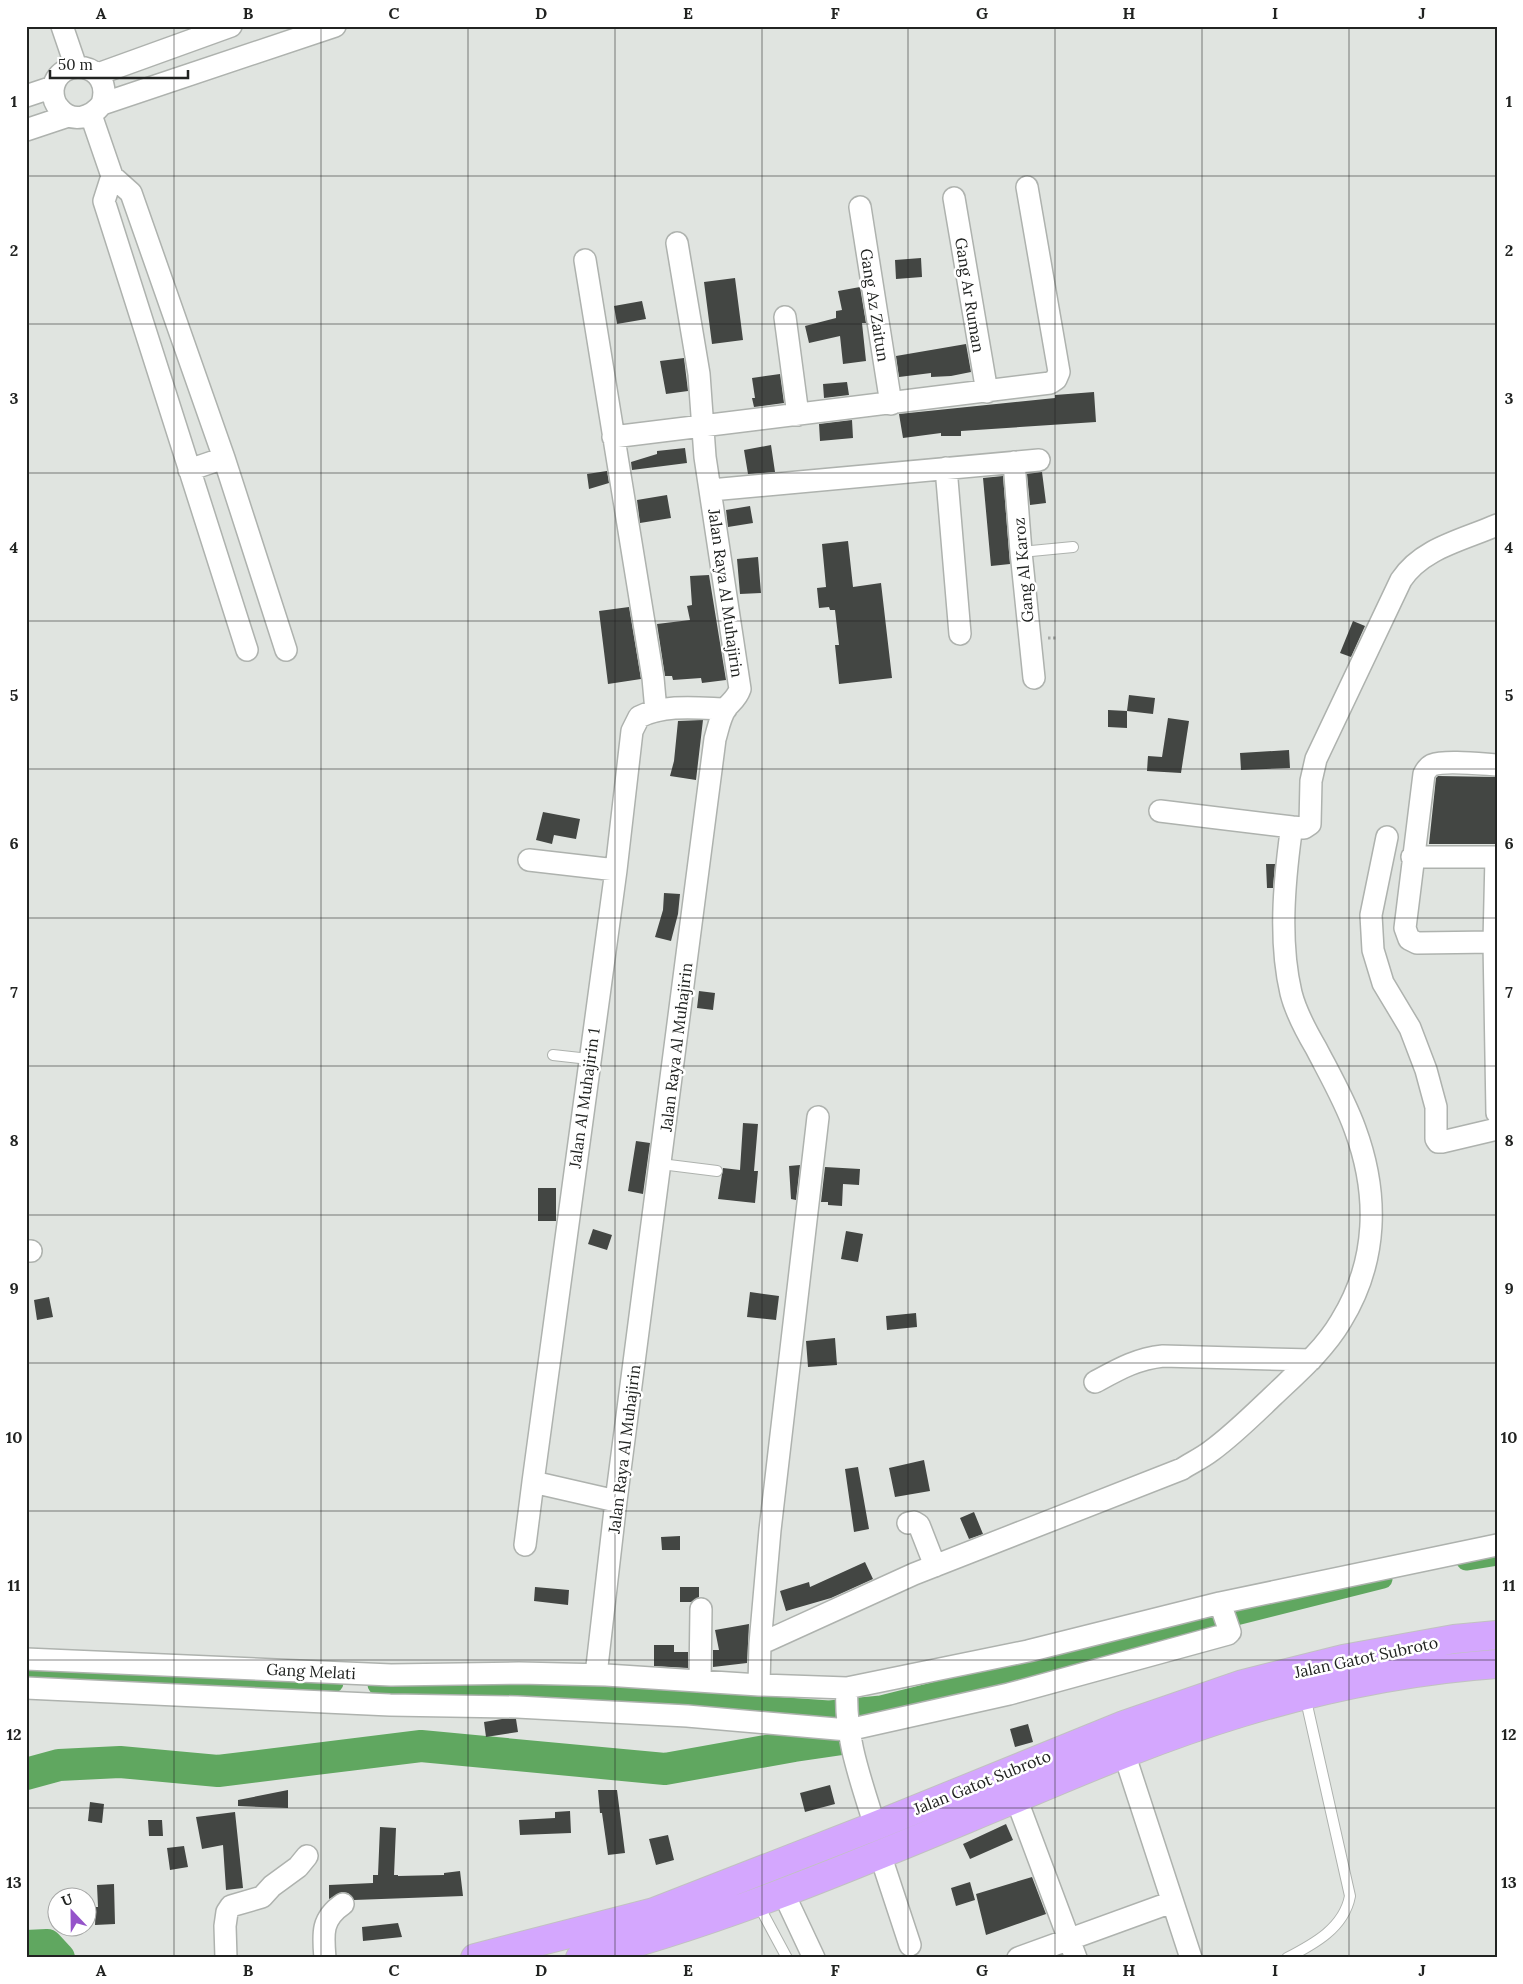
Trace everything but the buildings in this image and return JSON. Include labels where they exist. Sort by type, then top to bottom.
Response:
[{"type":"highway","name":"Jalan Gatot Subroto","points":[[475,1958],[654,1912],[875,1826],[1124,1725],[1243,1684],[1342,1659],[1454,1639],[1497,1635]]},
{"type":"highway","name":"Jalan Gatot Subroto","points":[[580,1958],[630,1951],[671,1932],[784,1892],[880,1854],[1124,1753],[1238,1713],[1305,1695],[1384,1679],[1458,1666],[1497,1664]]},
{"type":"street","points":[[62,26],[76,67]]},
{"type":"street","points":[[98,74],[231,26]]},
{"type":"street","points":[[26,130],[68,116],[83,117],[96,110],[335,26]]},
{"type":"street","points":[[68,116],[55,103],[53,87],[61,74],[68,69],[76,67],[84,67],[98,74],[104,88],[96,110],[112,176],[104,202],[247,650]]},
{"type":"street","points":[[26,96],[53,87]]},
{"type":"street","points":[[112,176],[132,193],[224,458],[286,650]]},
{"type":"street","points":[[613,437],[1050,383],[1056,379],[1059,372],[1027,187]]},
{"type":"street","name":"Gang Ar Ruman","points":[[954,198],[987,392]]},
{"type":"street","name":"Gang Az Zaitun","points":[[860,208],[891,404]]},
{"type":"street","name":"Jalan Raya Al Muhajirin","points":[[596,1675],[616,1501],[715,739],[721,718],[726,709],[738,696],[740,689],[705,457],[700,374],[677,243]]},
{"type":"street","points":[[585,260],[653,678],[656,711]]},
{"type":"street","points":[[785,317],[798,415]]},
{"type":"street","points":[[190,470],[224,458]]},
{"type":"street","points":[[711,490],[1039,460]]},
{"type":"street","name":"Gang Al Karoz","points":[[1014,462],[1034,678]]},
{"type":"street","points":[[946,468],[960,634]]},
{"type":"street","points":[[1160,811],[1292,827],[1304,828],[1310,824],[1311,781],[1316,759],[1405,574],[1420,558],[1497,525]]},
{"type":"street","name":"Jalan Al Muhajirin 1","points":[[524,1545],[616,870],[632,731],[639,717],[656,711],[686,707],[726,709]]},
{"type":"street","points":[[1494,942],[1417,943],[1409,940],[1404,928],[1412,857],[1426,769],[1432,765],[1448,764],[1497,765]]},
{"type":"street","points":[[760,1644],[914,1574],[1182,1469],[1210,1452],[1234,1432],[1311,1360],[1341,1322],[1354,1297],[1368,1255],[1371,1228],[1371,1190],[1367,1163],[1355,1128],[1337,1088],[1300,1020],[1286,972],[1284,921],[1292,827]]},
{"type":"street","points":[[1386,837],[1371,915],[1373,950],[1383,983],[1410,1028],[1426,1070],[1436,1107],[1436,1139],[1438,1142],[1442,1142],[1497,1129]]},
{"type":"street","points":[[1412,857],[1497,857],[1494,942],[1497,1113]]},
{"type":"street","points":[[529,860],[616,870]]},
{"type":"street","points":[[759,1685],[760,1644],[770,1530],[818,1117]]},
{"type":"street","points":[[1095,1382],[1133,1362],[1145,1358],[1163,1356],[1311,1360]]},
{"type":"street","points":[[533,1482],[616,1501]]},
{"type":"street","points":[[908,1523],[914,1522],[918,1525],[935,1566]]},
{"type":"street","name":"Gang Melati","points":[[29,1673],[137,1679],[391,1675],[519,1678],[596,1675],[759,1685],[846,1695],[1221,1606],[1497,1545]]},
{"type":"street","points":[[29,1673],[137,1679],[390,1704],[518,1705],[848,1727],[1009,1694],[1228,1634],[1230,1632],[1221,1606]]},
{"type":"street","points":[[700,1681],[701,1609]]},
{"type":"street","points":[[518,1705],[519,1678]]},
{"type":"street","points":[[846,1695],[848,1727],[854,1760],[875,1826]]},
{"type":"street","points":[[1124,1753],[1191,1958]]},
{"type":"street","points":[[1016,1798],[1073,1949]]},
{"type":"street","points":[[880,1854],[910,1946]]},
{"type":"street","points":[[226,1958],[225,1926],[230,1906],[262,1897],[272,1886],[298,1867],[307,1856]]},
{"type":"street","points":[[784,1892],[814,1958]]},
{"type":"street","points":[[1018,1958],[1073,1949],[1172,1902]]},
{"type":"street","points":[[325,1958],[324,1931],[326,1922],[336,1909],[343,1904]]},
{"type":"lane","points":[[1021,552],[1073,547]]},
{"type":"lane","points":[[553,1055],[589,1059]]},
{"type":"lane","points":[[661,1164],[717,1171]]},
{"type":"lane","points":[[1287,1958],[1310,1946],[1330,1930],[1344,1915],[1350,1896],[1305,1695]]},
{"type":"lane","points":[[756,1901],[788,1958]]},
{"type":"waterway","points":[[1466,1561],[1497,1556]]},
{"type":"waterway","points":[[377,1685],[575,1692],[829,1710],[881,1705],[1383,1579]]},
{"type":"waterway","points":[[26,1671],[334,1683]]},
{"type":"waterway","points":[[26,1774],[59,1765],[120,1762],[218,1771],[421,1746],[665,1769],[842,1739]]},
{"type":"waterway","points":[[26,1946],[47,1945],[59,1958]]}]
